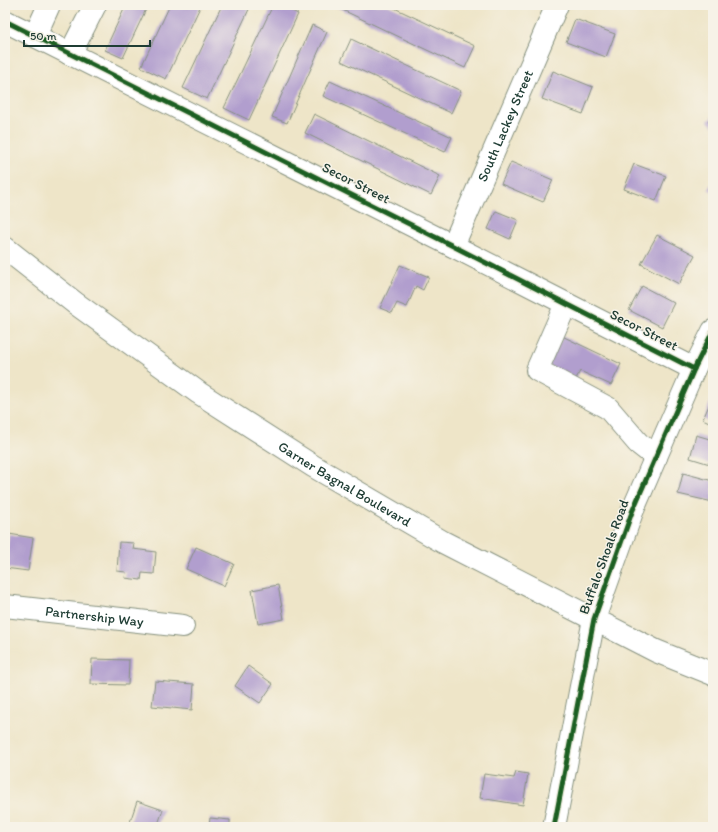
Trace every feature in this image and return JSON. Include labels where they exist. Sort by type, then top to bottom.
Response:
[{"type":"main road","points":[[35,36],[49,5]]},
{"type":"main road","points":[[70,54],[95,5]]},
{"type":"main road","name":"South Lackey Street","points":[[453,246],[557,5]]},
{"type":"main road","name":"Secor Street","points":[[5,21],[694,369]]},
{"type":"main road","name":"Garner Bagnal Boulevard","points":[[5,248],[75,303],[199,393],[313,466],[443,542],[656,651],[713,674]]},
{"type":"main road","points":[[566,304],[537,370],[608,408],[638,443],[656,457]]},
{"type":"main road","name":"Buffalo Shoals Road","points":[[554,827],[594,619],[632,512],[694,369],[713,331]]},
{"type":"main road","name":"Partnership Way","points":[[5,606],[184,626]]},
{"type":"building","points":[[126,5],[148,5],[123,58],[105,50]]},
{"type":"building","points":[[170,5],[201,5],[166,79],[141,67]]},
{"type":"building","points":[[222,5],[251,5],[207,99],[183,88]]},
{"type":"building","points":[[273,5],[280,5],[298,14],[249,120],[224,108]]},
{"type":"building","points":[[332,5],[388,5],[475,46],[465,68]]},
{"type":"building","points":[[575,19],[615,34],[606,57],[566,42]]},
{"type":"building","points":[[312,25],[327,32],[287,123],[272,117]]},
{"type":"building","points":[[351,39],[461,91],[451,113],[341,61]]},
{"type":"building","points":[[553,71],[593,87],[583,114],[542,99]]},
{"type":"building","points":[[330,81],[452,137],[445,152],[323,96]]},
{"type":"building","points":[[314,114],[440,176],[431,195],[305,133]]},
{"type":"building","points":[[713,116],[713,127],[708,121]]},
{"type":"building","points":[[511,162],[553,180],[543,202],[501,184]]},
{"type":"building","points":[[634,164],[666,176],[656,201],[624,189]]},
{"type":"building","points":[[713,181],[713,192],[708,189]]},
{"type":"building","points":[[496,211],[518,220],[510,239],[488,229]]},
{"type":"building","points":[[657,235],[695,255],[679,284],[641,264]]},
{"type":"building","points":[[400,265],[429,277],[423,290],[416,286],[407,307],[397,303],[392,313],[380,308]]},
{"type":"building","points":[[642,286],[674,303],[662,327],[629,310]]},
{"type":"building","points":[[562,336],[621,364],[611,385],[580,371],[576,379],[548,366]]},
{"type":"building","points":[[713,396],[713,424],[703,419]]},
{"type":"building","points":[[696,435],[713,440],[713,465],[690,458]]},
{"type":"building","points":[[683,473],[713,481],[713,502],[678,494]]},
{"type":"building","points":[[9,534],[33,538],[28,571],[5,568]]},
{"type":"building","points":[[119,542],[134,543],[133,549],[156,552],[154,574],[142,573],[141,580],[125,578],[126,572],[117,571]]},
{"type":"building","points":[[196,547],[234,564],[224,586],[186,569]]},
{"type":"building","points":[[278,585],[284,619],[258,624],[252,590]]},
{"type":"building","points":[[92,659],[129,660],[128,685],[91,684]]},
{"type":"building","points":[[248,666],[273,684],[260,703],[235,686]]},
{"type":"building","points":[[155,681],[194,684],[192,710],[152,706]]},
{"type":"building","points":[[516,772],[528,774],[523,805],[480,798],[484,774],[514,778]]},
{"type":"building","points":[[137,801],[163,810],[157,827],[137,827],[129,825]]},
{"type":"building","points":[[210,818],[230,820],[230,827],[209,827]]},
{"type":"cycle path","points":[[5,21],[694,369]]},
{"type":"cycle path","points":[[554,827],[594,619],[632,512],[694,369],[713,331]]}]
